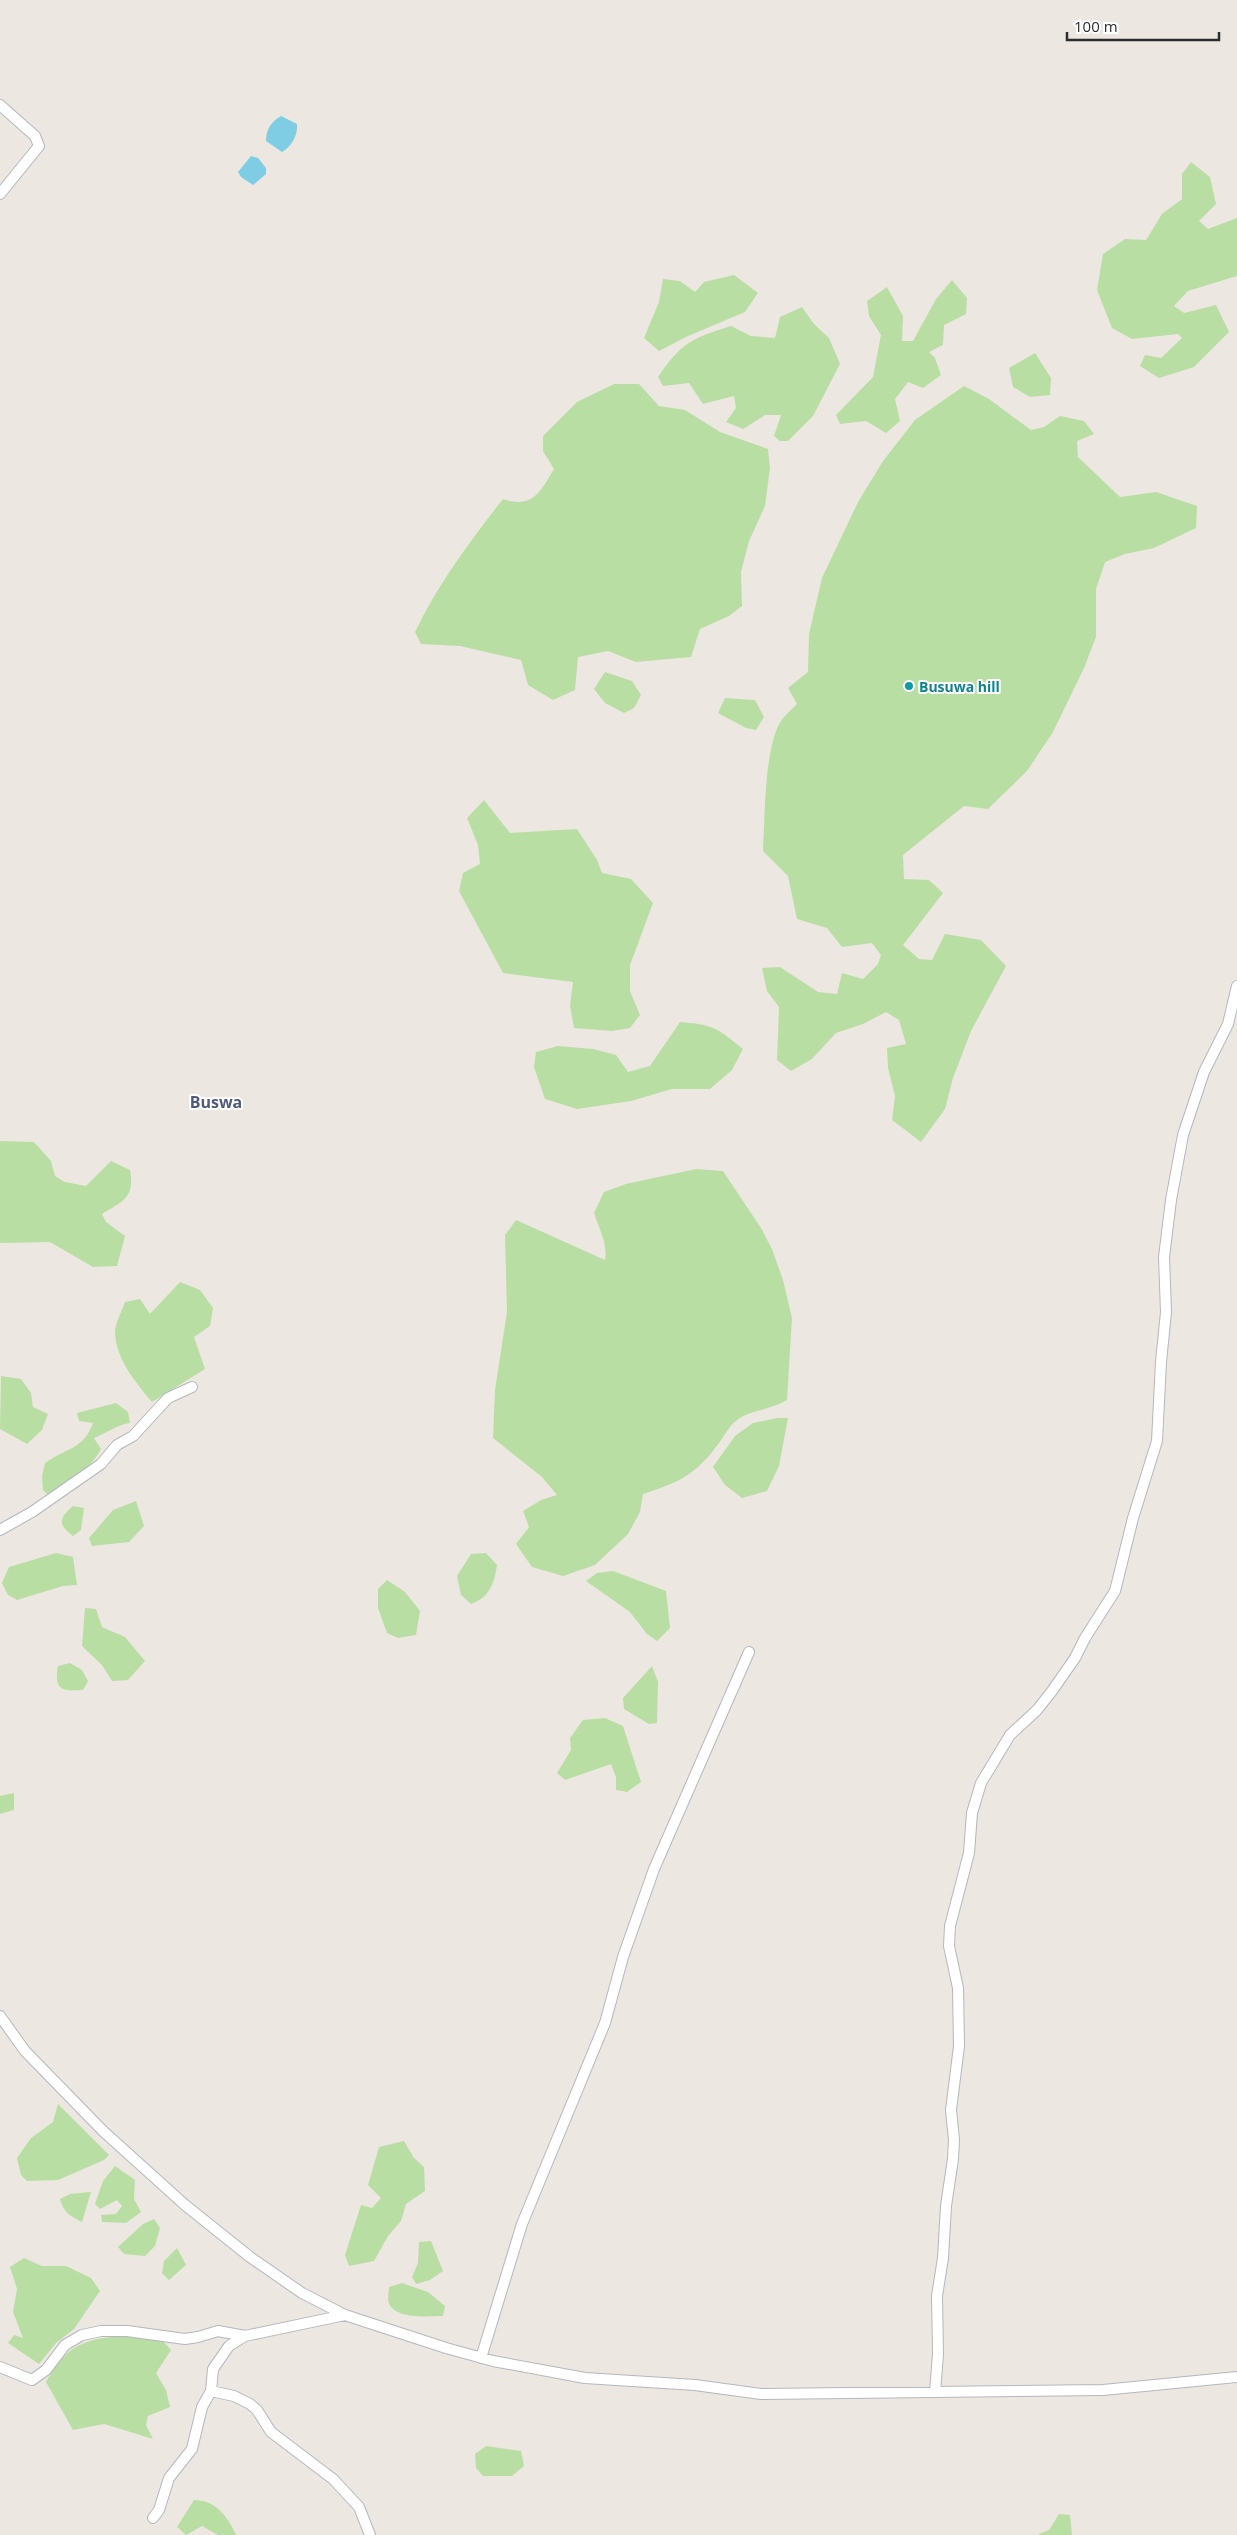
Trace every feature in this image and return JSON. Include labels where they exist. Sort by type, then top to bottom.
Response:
[{"type":"street","points":[[0,105],[35,136],[38,146],[0,194]]},
{"type":"street","points":[[935,2392],[938,2354],[936,2296],[943,2258],[946,2206],[953,2159],[950,2110],[959,2046],[958,1988],[949,1946],[950,1926],[969,1853],[972,1813],[981,1783],[1010,1734],[1037,1710],[1052,1691],[1075,1658],[1085,1638],[1115,1592],[1133,1518],[1157,1441],[1161,1362],[1166,1312],[1164,1257],[1171,1200],[1183,1135],[1204,1072],[1228,1024],[1237,986]]},
{"type":"street","points":[[0,1530],[32,1512],[101,1464],[117,1445],[133,1436],[168,1398],[192,1387]]},
{"type":"street","points":[[480,2358],[522,2224],[605,2024],[623,1957],[654,1869],[749,1652]]},
{"type":"street","points":[[0,2016],[25,2052],[103,2131],[185,2205],[250,2257],[295,2287],[345,2315],[480,2358],[585,2378],[695,2385],[761,2394],[1103,2390],[1237,2377]]},
{"type":"street","points":[[153,2518],[160,2510],[169,2478],[192,2449],[202,2407],[211,2391],[213,2369],[229,2346],[245,2336],[345,2315]]},
{"type":"street","points":[[0,2367],[32,2380],[46,2370],[65,2345],[82,2335],[101,2331],[127,2331],[185,2339],[198,2338],[218,2331],[245,2336]]},
{"type":"street","points":[[211,2391],[234,2396],[257,2410],[272,2432],[333,2479],[359,2508],[370,2535]]},
{"type":"green space","points":[[1191,162],[1210,177],[1216,204],[1199,221],[1208,229],[1237,218],[1237,276],[1188,291],[1174,306],[1184,313],[1216,305],[1229,332],[1194,367],[1159,378],[1140,366],[1145,355],[1161,358],[1182,338],[1178,334],[1132,339],[1112,328],[1097,290],[1103,254],[1125,239],[1146,240],[1162,214],[1182,199],[1182,174]]},
{"type":"green space","points":[[734,275],[758,293],[745,312],[688,336],[659,351],[644,338],[659,302],[663,279],[680,281],[695,292],[704,282]]},
{"type":"green space","points":[[952,280],[967,298],[966,314],[944,325],[943,345],[929,352],[935,358],[941,375],[923,388],[908,382],[895,399],[900,421],[886,433],[866,421],[840,424],[836,415],[873,377],[881,335],[869,316],[867,301],[887,287],[903,316],[902,341],[913,341],[936,299]]},
{"type":"green space","points":[[802,307],[814,324],[829,338],[840,364],[813,416],[788,441],[780,441],[774,436],[781,415],[765,415],[743,429],[726,422],[736,408],[734,396],[703,404],[689,383],[663,386],[658,377],[681,349],[697,338],[731,326],[751,336],[775,338],[780,317]]},
{"type":"green space","points":[[1035,353],[1051,378],[1050,395],[1030,397],[1013,387],[1009,368]]},
{"type":"green space","points":[[614,384],[639,384],[659,406],[685,410],[720,432],[768,449],[770,468],[765,506],[749,541],[741,572],[742,606],[729,616],[700,629],[691,657],[636,662],[608,651],[578,657],[575,690],[553,700],[528,685],[521,660],[460,646],[421,644],[415,632],[424,614],[455,563],[503,499],[513,502],[529,500],[540,491],[554,469],[543,451],[543,436],[577,402]]},
{"type":"green space","points":[[964,386],[989,399],[1031,430],[1044,427],[1060,416],[1084,421],[1094,434],[1077,441],[1078,457],[1120,497],[1156,492],[1197,506],[1196,528],[1154,548],[1125,554],[1105,562],[1096,589],[1096,637],[1084,668],[1053,732],[1027,771],[988,809],[964,806],[903,855],[904,879],[929,880],[943,893],[903,945],[919,959],[932,960],[945,934],[981,940],[1006,966],[971,1031],[953,1078],[945,1109],[921,1142],[892,1120],[895,1096],[888,1068],[887,1048],[906,1044],[899,1020],[886,1012],[863,1024],[836,1033],[812,1059],[791,1071],[777,1060],[779,1007],[767,991],[762,968],[780,967],[818,992],[837,994],[842,973],[863,979],[878,964],[881,955],[872,943],[842,947],[827,928],[797,919],[788,876],[763,851],[765,803],[768,765],[775,733],[781,721],[797,704],[788,688],[808,672],[809,634],[822,578],[858,502],[883,461],[915,420]]},
{"type":"green space","points":[[605,672],[632,681],[641,695],[634,708],[624,713],[605,703],[594,689]]},
{"type":"green space","points":[[725,698],[755,700],[764,717],[756,730],[746,728],[718,713]]},
{"type":"green space","points":[[484,800],[510,833],[577,829],[597,860],[602,873],[631,879],[653,903],[630,965],[630,991],[640,1015],[630,1028],[612,1031],[574,1028],[570,1006],[573,982],[503,973],[459,891],[463,873],[480,864],[478,845],[467,818]]},
{"type":"green space","points":[[680,1022],[708,1026],[721,1032],[743,1049],[732,1070],[710,1089],[672,1089],[631,1101],[577,1109],[545,1099],[534,1067],[536,1052],[558,1046],[593,1049],[616,1055],[628,1072],[650,1066]]},
{"type":"green space","points":[[0,1141],[34,1142],[51,1161],[55,1176],[65,1182],[86,1186],[111,1161],[130,1170],[131,1187],[126,1198],[102,1214],[106,1222],[125,1236],[117,1266],[93,1267],[50,1242],[0,1243]]},
{"type":"green space","points":[[696,1169],[723,1171],[761,1228],[772,1249],[783,1280],[792,1318],[787,1400],[775,1406],[743,1416],[731,1425],[719,1444],[692,1472],[675,1482],[643,1494],[640,1512],[628,1534],[595,1565],[563,1576],[532,1567],[516,1544],[529,1527],[523,1511],[541,1500],[557,1495],[542,1477],[493,1438],[495,1390],[507,1312],[505,1235],[516,1220],[605,1260],[604,1242],[594,1213],[604,1192],[626,1184]]},
{"type":"green space","points":[[180,1282],[200,1290],[213,1308],[210,1326],[194,1337],[205,1369],[152,1402],[123,1361],[116,1343],[116,1325],[125,1302],[140,1299],[150,1314]]},
{"type":"green space","points":[[1,1376],[21,1379],[31,1393],[33,1407],[48,1414],[42,1430],[27,1444],[0,1429]]},
{"type":"green space","points":[[116,1403],[128,1412],[130,1423],[116,1427],[94,1438],[101,1449],[97,1456],[71,1481],[48,1495],[43,1490],[42,1476],[45,1463],[79,1444],[89,1432],[93,1423],[79,1421],[77,1413]]},
{"type":"green space","points":[[777,1418],[788,1418],[779,1466],[767,1491],[742,1498],[725,1485],[713,1467],[735,1436],[753,1423]]},
{"type":"green space","points":[[136,1501],[144,1526],[129,1542],[92,1546],[89,1538],[113,1510]]},
{"type":"green space","points":[[73,1506],[84,1508],[81,1530],[73,1536],[64,1528],[62,1521],[65,1514]]},
{"type":"green space","points":[[56,1553],[73,1557],[77,1585],[63,1586],[17,1600],[8,1595],[2,1583],[9,1567]]},
{"type":"green space","points":[[486,1553],[497,1565],[494,1578],[487,1594],[471,1604],[461,1595],[457,1576],[471,1554]]},
{"type":"green space","points":[[613,1571],[666,1591],[670,1628],[657,1641],[647,1634],[630,1612],[586,1581],[597,1573]]},
{"type":"green space","points":[[387,1580],[405,1592],[420,1611],[416,1635],[398,1638],[387,1633],[378,1608],[378,1589]]},
{"type":"green space","points":[[85,1608],[96,1609],[102,1627],[125,1637],[145,1661],[128,1680],[112,1681],[102,1665],[82,1646]]},
{"type":"green space","points":[[70,1663],[82,1670],[88,1681],[83,1690],[64,1689],[58,1684],[58,1666]]},
{"type":"green space","points":[[652,1666],[658,1682],[657,1723],[649,1724],[624,1709],[623,1698]]},
{"type":"green space","points":[[605,1718],[623,1726],[641,1782],[627,1792],[616,1790],[616,1777],[611,1764],[565,1780],[557,1773],[571,1750],[570,1738],[583,1720]]},
{"type":"green space","points":[[14,1793],[14,1810],[0,1814],[0,1796]]},
{"type":"green space","points":[[58,2104],[109,2155],[104,2160],[58,2180],[27,2181],[21,2175],[17,2158],[31,2138],[53,2122]]},
{"type":"green space","points":[[404,2141],[414,2158],[424,2167],[425,2191],[406,2204],[401,2221],[388,2236],[374,2261],[349,2266],[345,2255],[361,2205],[372,2208],[381,2198],[368,2185],[379,2147]]},
{"type":"green space","points":[[115,2166],[135,2180],[134,2199],[141,2212],[126,2223],[102,2222],[101,2215],[116,2214],[122,2206],[117,2200],[100,2209],[95,2204],[103,2181]]},
{"type":"green space","points":[[91,2192],[82,2222],[68,2214],[63,2208],[60,2199],[70,2194]]},
{"type":"green space","points":[[154,2219],[160,2228],[155,2246],[145,2256],[124,2254],[118,2247],[143,2224]]},
{"type":"green space","points":[[431,2241],[443,2271],[430,2280],[416,2284],[412,2277],[418,2263],[419,2242]]},
{"type":"green space","points":[[177,2248],[186,2265],[169,2280],[162,2273],[164,2261]]},
{"type":"green space","points":[[24,2258],[42,2266],[66,2266],[91,2278],[100,2291],[74,2329],[56,2343],[39,2364],[8,2343],[14,2335],[23,2338],[13,2312],[17,2289],[10,2267]]},
{"type":"green space","points":[[402,2283],[428,2292],[445,2306],[443,2316],[406,2315],[393,2309],[388,2302],[389,2287]]},
{"type":"green space","points":[[121,2336],[163,2341],[171,2350],[156,2373],[166,2390],[170,2407],[148,2416],[146,2425],[153,2439],[104,2424],[73,2430],[46,2382],[60,2360],[76,2347],[107,2337]]},
{"type":"green space","points":[[486,2446],[521,2451],[524,2466],[512,2476],[483,2476],[476,2468],[475,2454]]},
{"type":"green space","points":[[194,2500],[208,2503],[220,2510],[236,2535],[218,2535],[202,2526],[186,2535],[177,2527]]},
{"type":"green space","points":[[1059,2514],[1070,2515],[1072,2535],[1037,2535],[1049,2530]]},
{"type":"water","points":[[281,116],[297,124],[294,140],[282,152],[266,141],[270,126]]},
{"type":"water","points":[[251,156],[258,158],[266,168],[266,174],[253,185],[241,177],[238,172]]},
{"type":"place","name":"Busuwa hill","points":[[909,686]]},
{"type":"district","name":"Buswa","points":[[216,1102]]}]
